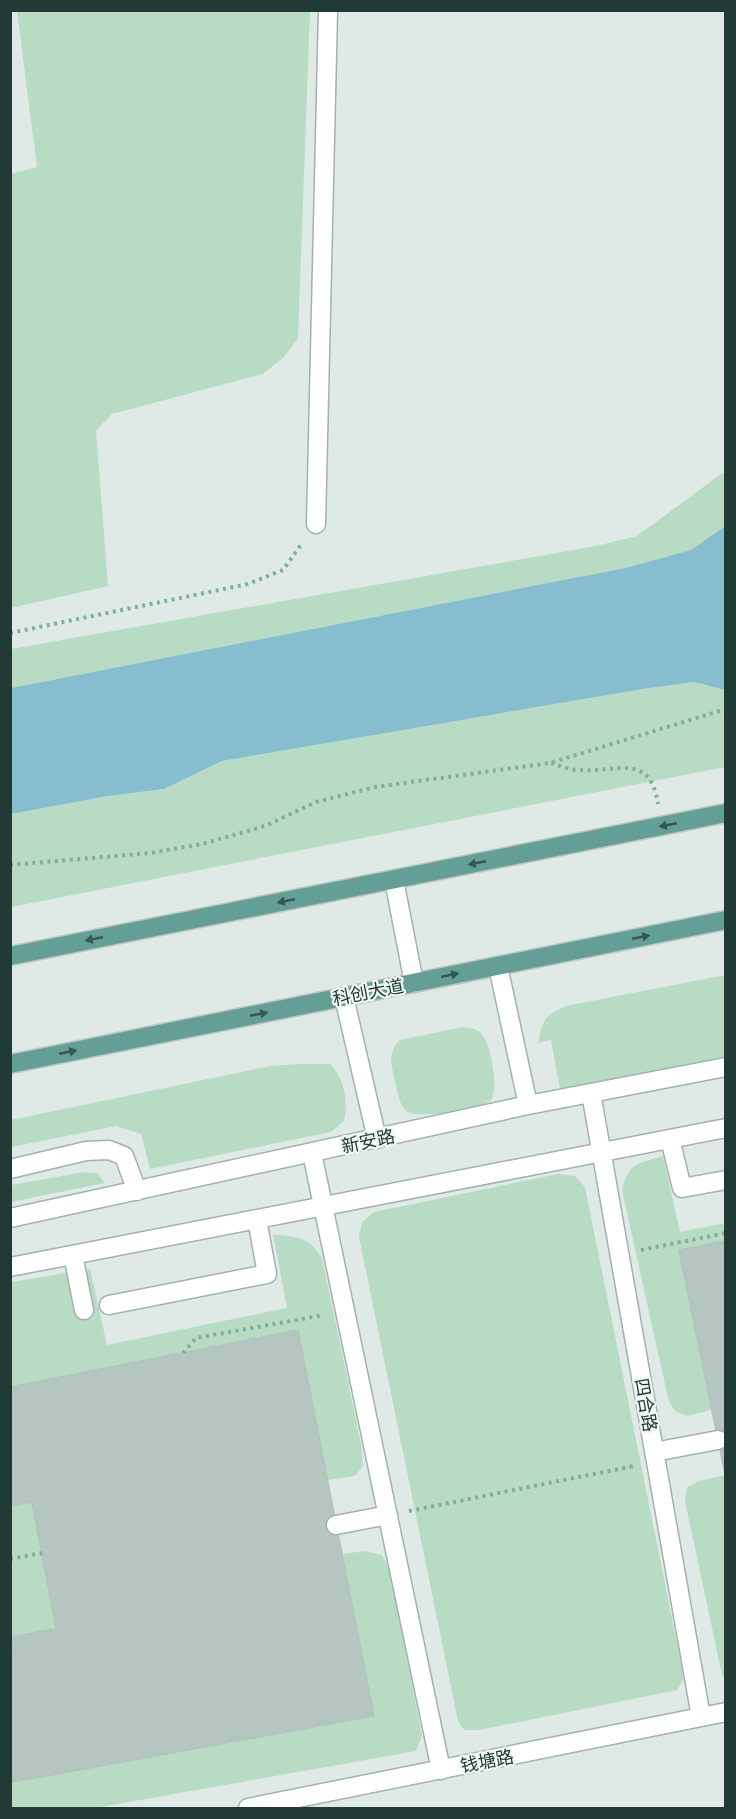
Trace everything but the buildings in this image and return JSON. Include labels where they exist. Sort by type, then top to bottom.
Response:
[{"type":"main road","points":[[10,956],[726,813]]},
{"type":"main road","name":"科创大道","points":[[10,1064],[726,920]]},
{"type":"street","points":[[316,524],[328,10]]},
{"type":"street","points":[[394,880],[414,982]]},
{"type":"street","points":[[498,966],[528,1105]]},
{"type":"street","points":[[344,997],[377,1139]]},
{"type":"street","name":"新安路","points":[[10,1218],[528,1105],[726,1067]]},
{"type":"street","name":"四合路","points":[[591,1093],[701,1717]]},
{"type":"street","points":[[10,1267],[726,1128]]},
{"type":"street","points":[[670,1139],[682,1188],[726,1180]]},
{"type":"street","points":[[10,1169],[86,1151],[109,1150],[124,1156],[137,1191]]},
{"type":"street","points":[[312,1153],[441,1770]]},
{"type":"street","points":[[109,1305],[267,1274],[257,1219]]},
{"type":"street","points":[[73,1255],[84,1310]]},
{"type":"street","points":[[655,1457],[718,1440]]},
{"type":"street","points":[[336,1525],[388,1515]]},
{"type":"street","name":"钱塘路","points":[[248,1809],[321,1801],[441,1770],[726,1712]]},
{"type":"path","points":[[10,633],[248,584],[283,570],[316,524]]},
{"type":"path","points":[[10,865],[150,853],[202,844],[265,826],[316,802],[375,787],[550,763],[726,709]]},
{"type":"path","points":[[550,763],[578,770],[631,767],[649,777],[656,789],[662,826]]},
{"type":"path","points":[[619,1254],[726,1233]]},
{"type":"path","points":[[183,1353],[196,1338],[345,1311]]},
{"type":"path","points":[[388,1515],[655,1457]]},
{"type":"path","points":[[10,1559],[42,1554]]},
{"type":"green space","points":[[17,11],[310,11],[298,338],[284,357],[263,374],[112,414],[96,430],[108,586],[11,608],[11,174],[37,167]]},
{"type":"green space","points":[[721,474],[725,474],[725,526],[691,550],[625,568],[11,688],[11,649],[596,546],[637,536]]},
{"type":"green space","points":[[694,682],[725,690],[725,767],[11,907],[11,814],[108,796],[164,789],[222,761]]},
{"type":"green space","points":[[725,975],[725,1057],[560,1089],[551,1040],[538,1043],[543,1023],[553,1013],[566,1006]]},
{"type":"green space","points":[[463,1027],[480,1032],[488,1045],[494,1077],[493,1096],[490,1101],[474,1107],[434,1114],[406,1111],[400,1100],[392,1067],[391,1056],[395,1045],[400,1040]]},
{"type":"green space","points":[[330,1064],[339,1076],[345,1098],[344,1121],[331,1132],[150,1169],[141,1134],[116,1126],[11,1147],[11,1120],[270,1066]]},
{"type":"green space","points":[[663,1156],[680,1232],[725,1223],[725,1420],[722,1407],[688,1416],[676,1412],[669,1402],[622,1190],[631,1169]]},
{"type":"green space","points":[[84,1172],[97,1173],[105,1183],[11,1202],[11,1185]]},
{"type":"green space","points":[[558,1174],[575,1176],[585,1187],[684,1678],[677,1690],[479,1730],[464,1730],[458,1721],[359,1237],[362,1222],[374,1212]]},
{"type":"green space","points":[[273,1234],[302,1239],[312,1246],[322,1258],[361,1444],[363,1466],[355,1476],[315,1482],[327,1556],[365,1551],[382,1555],[390,1570],[422,1736],[416,1751],[95,1808],[11,1808],[11,1282],[90,1269],[107,1345],[287,1308]]},
{"type":"green space","points":[[725,1475],[725,1677],[722,1675],[685,1501],[687,1487],[699,1481]]},
{"type":"water","points":[[725,526],[725,690],[694,682],[643,689],[222,761],[164,789],[108,796],[11,814],[11,688],[625,568],[691,550]]}]
